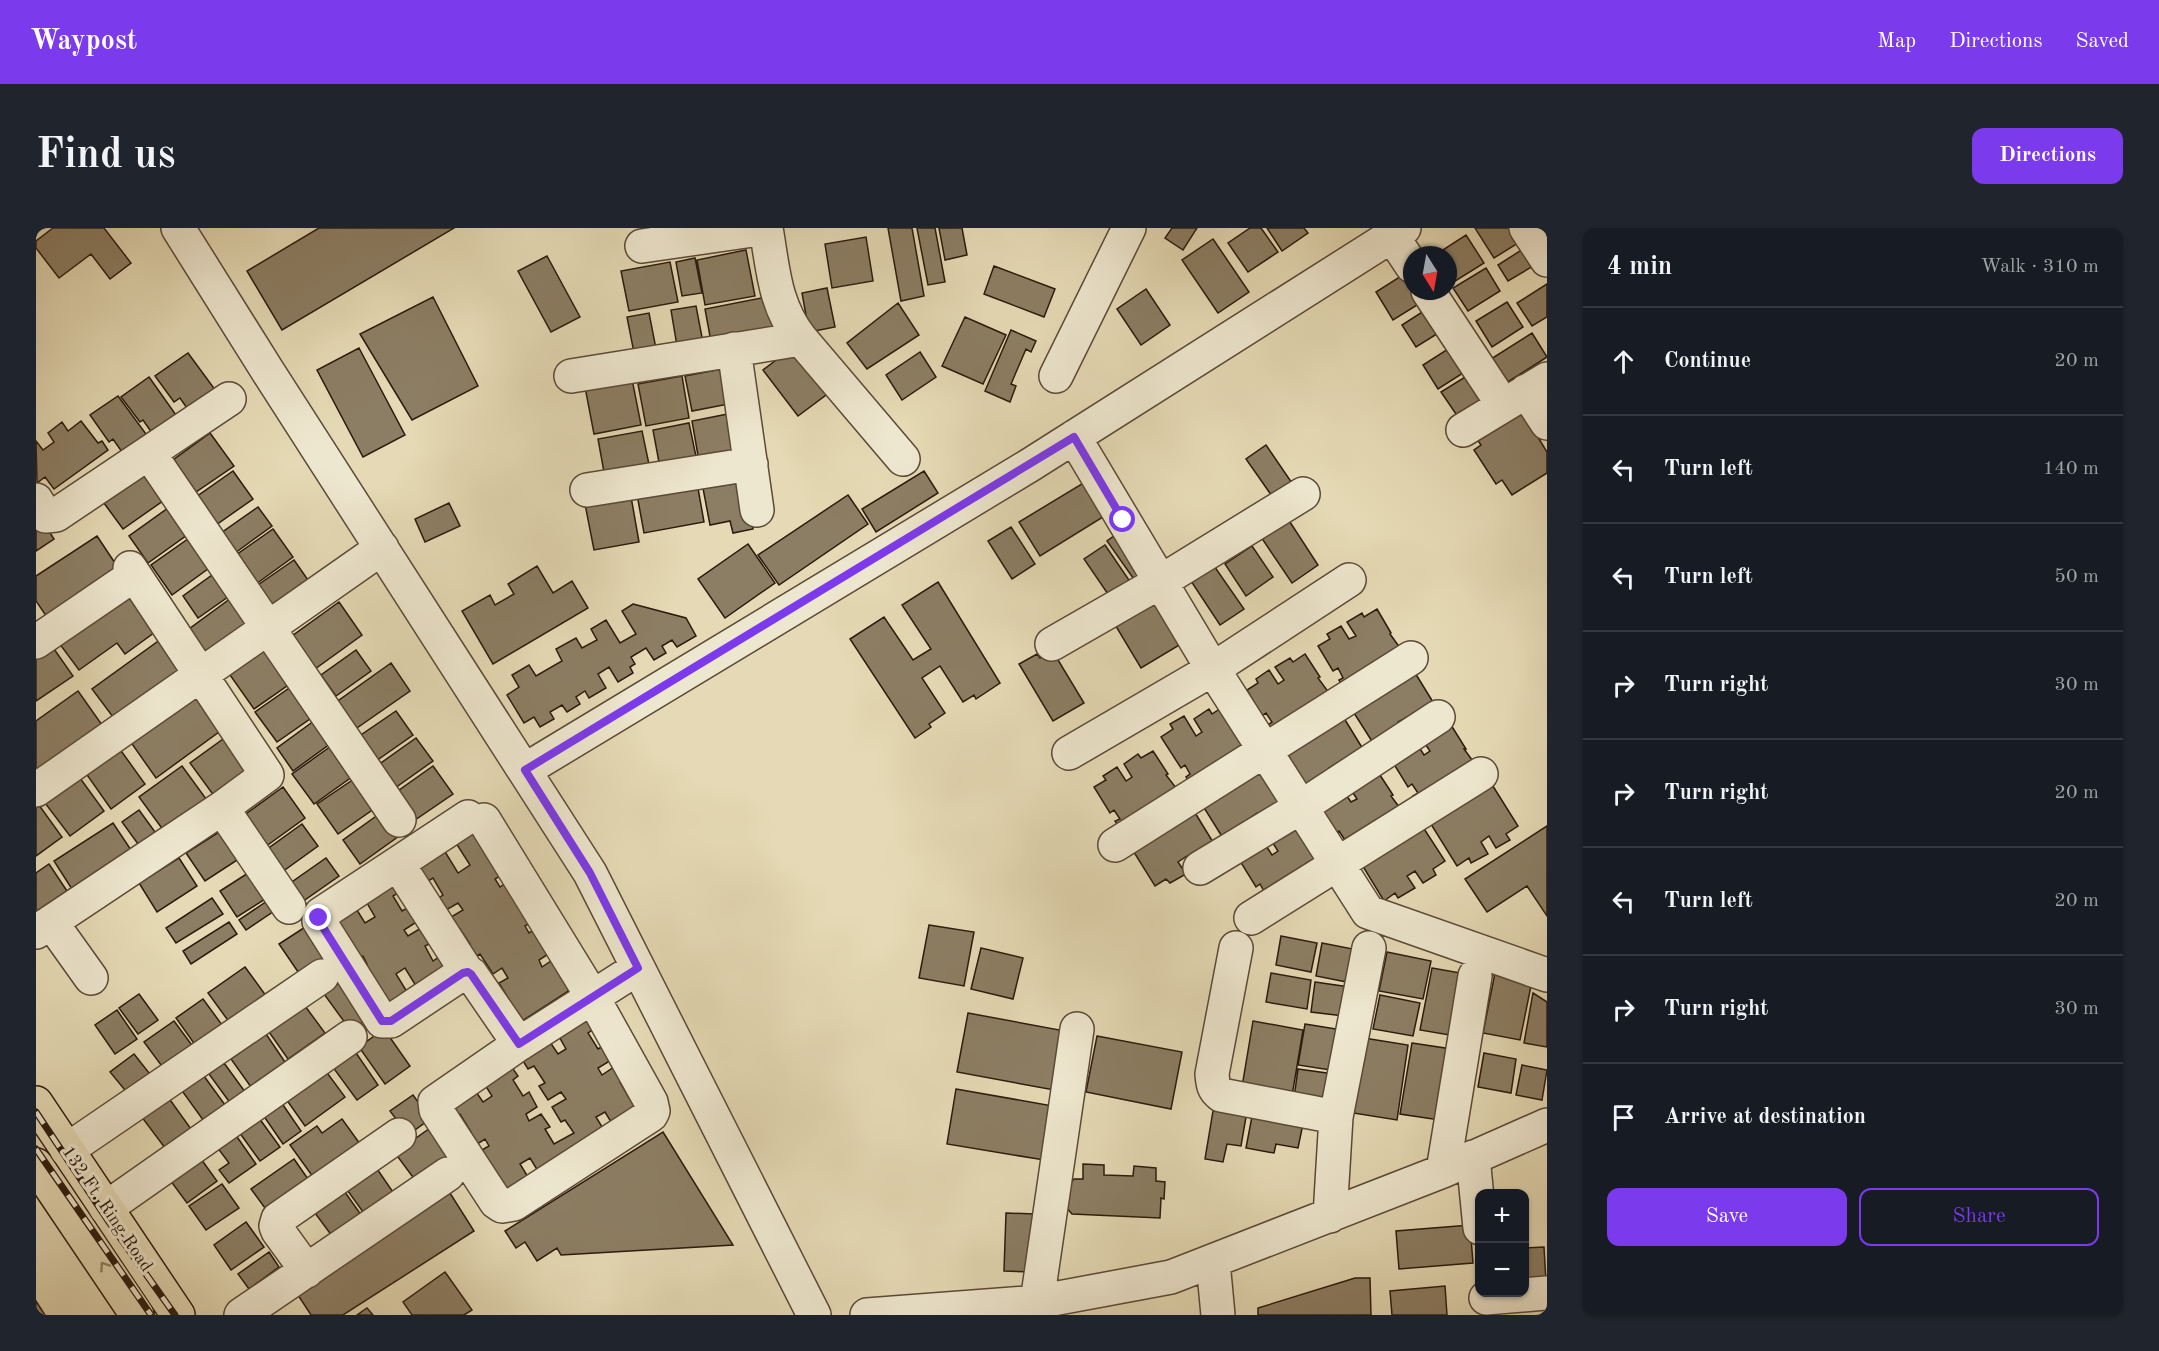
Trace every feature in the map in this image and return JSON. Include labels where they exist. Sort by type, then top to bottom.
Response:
[{"type":"main road","name":"132 Ft. Ring Road","points":[[36,1103],[178,1315]]},
{"type":"main road","name":"132 Ft. Ring Road","points":[[36,1165],[137,1315]]},
{"type":"street","points":[[178,228],[590,873],[814,1315]]},
{"type":"street","points":[[1056,376],[1130,228]]},
{"type":"street","points":[[1526,228],[1547,260]]},
{"type":"street","points":[[642,246],[752,229],[786,318],[801,339],[903,459]]},
{"type":"street","points":[[525,770],[1074,437],[1398,232],[1404,246]]},
{"type":"street","points":[[1437,300],[1526,392],[1547,423]]},
{"type":"street","points":[[571,376],[801,339]]},
{"type":"street","points":[[734,349],[757,510]]},
{"type":"street","points":[[1463,430],[1526,392]]},
{"type":"street","points":[[36,500],[46,516],[56,515],[229,399]]},
{"type":"street","points":[[1074,437],[1264,751],[1368,912],[1547,975]]},
{"type":"street","points":[[149,453],[399,820]]},
{"type":"street","points":[[587,490],[751,464]]},
{"type":"street","points":[[1052,644],[1160,582],[1303,494]]},
{"type":"street","points":[[36,790],[382,548]]},
{"type":"street","points":[[36,642],[132,572],[267,775],[222,808],[44,927],[91,978]]},
{"type":"street","points":[[1069,753],[1214,669],[1349,580]]},
{"type":"street","points":[[1115,844],[1411,658]]},
{"type":"street","points":[[1200,868],[1301,807],[1438,717]]},
{"type":"street","points":[[1251,918],[1481,774]]},
{"type":"street","points":[[222,808],[289,907]]},
{"type":"street","points":[[468,972],[463,973],[391,1021],[382,1021],[319,918],[321,914],[398,864],[476,819],[592,996],[651,1102],[653,1111],[651,1116],[514,1204],[507,1206],[496,1202],[436,1110],[435,1102],[519,1044],[592,996],[638,968]]},
{"type":"street","points":[[398,864],[468,972],[519,1044]]},
{"type":"street","points":[[1236,948],[1212,1074],[1215,1090],[1221,1095],[1336,1117]]},
{"type":"street","points":[[1330,1216],[1336,1117],[1369,948]]},
{"type":"street","points":[[67,1150],[322,976]]},
{"type":"street","points":[[1443,1171],[1475,976]]},
{"type":"street","points":[[1025,1307],[1077,1029]]},
{"type":"street","points":[[106,1208],[350,1037]]},
{"type":"street","points":[[867,1315],[1025,1307],[1171,1277],[1443,1171],[1547,1125]]},
{"type":"street","points":[[307,1270],[278,1231],[276,1226],[278,1220],[399,1135]]},
{"type":"street","points":[[1473,1157],[1476,1189]]},
{"type":"street","points":[[241,1315],[448,1174]]},
{"type":"street","points":[[1213,1262],[1218,1315]]},
{"type":"street","points":[[1487,1302],[1547,1293]]},
{"type":"building","points":[[53,228],[104,228],[131,263],[110,279],[91,254],[59,278],[36,248],[36,241]]},
{"type":"building","points":[[319,228],[454,228],[282,330],[247,271]]},
{"type":"building","points":[[888,228],[912,228],[924,296],[901,301]]},
{"type":"building","points":[[917,228],[935,228],[945,282],[928,285]]},
{"type":"building","points":[[939,228],[962,228],[967,255],[945,260]]},
{"type":"building","points":[[1172,228],[1197,228],[1183,250],[1165,238]]},
{"type":"building","points":[[1250,228],[1261,228],[1278,252],[1248,272],[1228,243]]},
{"type":"building","points":[[1267,228],[1304,228],[1308,233],[1282,251]]},
{"type":"building","points":[[1475,228],[1526,228],[1531,235],[1494,258]]},
{"type":"building","points":[[1466,235],[1484,263],[1457,280],[1457,246],[1449,246]]},
{"type":"building","points":[[866,237],[873,281],[832,288],[825,244]]},
{"type":"building","points":[[1213,239],[1249,292],[1218,313],[1182,260]]},
{"type":"building","points":[[1534,242],[1545,259],[1508,281],[1498,265]]},
{"type":"building","points":[[746,250],[755,296],[705,305],[697,260]]},
{"type":"building","points":[[547,256],[580,317],[551,332],[518,271]]},
{"type":"building","points":[[695,258],[702,293],[682,296],[676,262]]},
{"type":"building","points":[[670,262],[678,302],[629,311],[621,271]]},
{"type":"building","points":[[994,266],[1055,289],[1044,317],[984,294]]},
{"type":"building","points":[[1486,268],[1500,291],[1468,311],[1457,294],[1457,286]]},
{"type":"building","points":[[1403,275],[1403,300],[1425,300],[1393,320],[1376,292]]},
{"type":"building","points":[[1547,284],[1547,317],[1532,326],[1517,303]]},
{"type":"building","points":[[827,288],[835,327],[809,332],[802,293]]},
{"type":"building","points":[[1146,289],[1170,325],[1141,345],[1117,309]]},
{"type":"building","points":[[772,296],[780,334],[712,347],[705,309]]},
{"type":"building","points":[[433,297],[478,386],[412,420],[360,334]]},
{"type":"building","points":[[1507,302],[1523,327],[1492,347],[1476,321]]},
{"type":"building","points":[[898,303],[919,335],[867,369],[847,343]]},
{"type":"building","points":[[1433,305],[1448,327],[1416,347],[1402,325]]},
{"type":"building","points":[[696,306],[705,353],[679,358],[671,310]]},
{"type":"building","points":[[649,313],[658,359],[636,363],[627,317]]},
{"type":"building","points":[[965,317],[1006,335],[983,384],[942,366]]},
{"type":"building","points":[[1011,330],[1036,341],[1031,352],[1026,349],[1011,384],[1016,386],[1010,402],[985,391]]},
{"type":"building","points":[[1532,333],[1547,357],[1506,383],[1491,359]]},
{"type":"building","points":[[1459,342],[1474,366],[1438,389],[1423,365]]},
{"type":"building","points":[[799,343],[834,389],[798,416],[763,370]]},
{"type":"building","points":[[359,348],[405,435],[363,457],[317,370]]},
{"type":"building","points":[[920,352],[936,377],[902,400],[886,375]]},
{"type":"building","points":[[188,353],[216,391],[189,411],[180,398],[174,402],[155,376]]},
{"type":"building","points":[[732,367],[739,402],[692,411],[685,376]]},
{"type":"building","points":[[1478,369],[1494,394],[1458,417],[1441,392]]},
{"type":"building","points":[[682,376],[689,418],[646,426],[638,384]]},
{"type":"building","points":[[149,377],[176,415],[152,433],[143,420],[140,422],[121,397]]},
{"type":"building","points":[[632,379],[641,425],[594,434],[585,387]]},
{"type":"building","points":[[118,396],[146,434],[122,452],[113,439],[109,442],[90,415]]},
{"type":"building","points":[[1530,401],[1528,421],[1547,452],[1547,473],[1512,495],[1502,480],[1496,484],[1474,450],[1481,445],[1475,436]]},
{"type":"building","points":[[738,412],[746,458],[700,467],[692,421]]},
{"type":"building","points":[[81,421],[98,443],[102,441],[108,450],[54,489],[45,477],[37,483],[36,441],[43,450],[54,442],[48,433],[62,422],[68,431]]},
{"type":"building","points":[[689,423],[698,466],[661,473],[653,430]]},
{"type":"building","points":[[642,431],[651,474],[606,483],[598,439]]},
{"type":"building","points":[[210,433],[234,466],[196,492],[173,460]]},
{"type":"building","points":[[1266,445],[1294,486],[1274,499],[1246,459]]},
{"type":"building","points":[[149,465],[170,496],[123,529],[101,499]]},
{"type":"building","points":[[233,471],[253,499],[216,525],[196,497]]},
{"type":"building","points":[[924,471],[938,493],[876,532],[862,509]]},
{"type":"building","points":[[743,474],[753,529],[733,533],[730,521],[710,525],[702,483]]},
{"type":"building","points":[[696,477],[704,522],[644,533],[636,489]]},
{"type":"building","points":[[1090,479],[1111,512],[1040,556],[1019,522]]},
{"type":"building","points":[[630,491],[639,542],[594,550],[584,499]]},
{"type":"building","points":[[848,495],[868,524],[779,585],[758,555]]},
{"type":"building","points":[[175,503],[194,530],[148,563],[129,536]]},
{"type":"building","points":[[449,503],[460,526],[425,542],[415,519]]},
{"type":"building","points":[[258,507],[272,526],[235,553],[221,533]]},
{"type":"building","points":[[36,511],[54,539],[36,551]]},
{"type":"building","points":[[1288,519],[1318,565],[1292,583],[1261,537]]},
{"type":"building","points":[[1011,527],[1035,564],[1012,579],[988,541]]},
{"type":"building","points":[[273,529],[293,557],[256,584],[236,555]]},
{"type":"building","points":[[1122,530],[1153,575],[1138,585],[1107,541]]},
{"type":"building","points":[[195,534],[216,563],[172,595],[151,565]]},
{"type":"building","points":[[97,536],[123,575],[51,623],[36,601],[36,576]]},
{"type":"building","points":[[748,544],[775,583],[725,618],[698,579]]},
{"type":"building","points":[[1105,545],[1133,586],[1112,600],[1084,559]]},
{"type":"building","points":[[1252,546],[1273,577],[1246,596],[1225,564]]},
{"type":"building","points":[[294,560],[315,590],[277,617],[255,587]]},
{"type":"building","points":[[1212,563],[1244,609],[1220,625],[1189,578]]},
{"type":"building","points":[[537,566],[553,593],[572,581],[588,608],[493,664],[462,611],[490,595],[495,605],[514,594],[508,584]]},
{"type":"building","points":[[219,570],[235,592],[198,618],[183,596]]},
{"type":"building","points":[[136,582],[166,624],[125,654],[117,643],[79,670],[56,639]]},
{"type":"building","points":[[938,582],[1000,683],[976,699],[974,695],[963,702],[940,666],[922,678],[945,713],[915,738],[850,639],[884,617],[913,660],[931,649],[902,605]]},
{"type":"building","points":[[1161,589],[1191,638],[1141,668],[1111,618]]},
{"type":"building","points":[[238,593],[262,627],[213,663],[189,629]]},
{"type":"building","points":[[339,602],[362,635],[315,669],[292,636]]},
{"type":"building","points":[[633,604],[686,618],[696,636],[677,647],[672,640],[662,646],[666,653],[654,660],[646,648],[631,657],[635,664],[630,667],[633,673],[618,682],[609,667],[598,674],[606,688],[589,698],[585,691],[576,697],[580,704],[567,712],[562,705],[550,712],[554,719],[540,727],[534,717],[524,723],[507,695],[519,687],[512,675],[529,665],[536,676],[562,661],[556,649],[576,638],[582,648],[597,640],[591,629],[606,620],[620,643],[636,634],[622,611]]},
{"type":"building","points":[[1377,609],[1390,634],[1403,652],[1344,689],[1339,680],[1343,678],[1338,668],[1333,671],[1318,646],[1330,639],[1327,634],[1341,626],[1349,639],[1356,636],[1347,622],[1362,613],[1364,617]]},
{"type":"building","points":[[168,634],[194,670],[119,725],[92,689]]},
{"type":"building","points":[[47,639],[73,676],[36,701],[36,646]]},
{"type":"building","points":[[269,646],[294,681],[254,709],[230,675]]},
{"type":"building","points":[[356,650],[371,671],[336,696],[321,675]]},
{"type":"building","points":[[1052,650],[1084,703],[1053,721],[1019,664],[1037,654],[1040,658]]},
{"type":"building","points":[[1305,654],[1332,697],[1273,733],[1268,725],[1272,722],[1266,713],[1262,716],[1247,690],[1258,683],[1256,679],[1269,670],[1278,684],[1284,680],[1275,667],[1290,658],[1293,662]]},
{"type":"building","points":[[391,663],[410,691],[354,730],[335,703]]},
{"type":"building","points":[[1409,663],[1436,707],[1414,729],[1407,717],[1398,722],[1406,734],[1375,746],[1347,702]]},
{"type":"building","points":[[295,684],[317,714],[277,742],[255,712]]},
{"type":"building","points":[[78,691],[107,732],[38,773],[36,770],[36,721]]},
{"type":"building","points":[[197,693],[223,729],[156,778],[130,741]]},
{"type":"building","points":[[1224,706],[1250,749],[1192,785],[1186,777],[1190,774],[1185,765],[1181,768],[1161,737],[1173,729],[1170,724],[1184,716],[1196,736],[1202,732],[1194,719],[1209,709],[1212,714]]},
{"type":"building","points":[[1339,710],[1366,754],[1345,775],[1337,763],[1329,768],[1336,780],[1306,793],[1278,748]]},
{"type":"building","points":[[396,711],[413,735],[376,761],[358,737]]},
{"type":"building","points":[[318,718],[334,741],[293,771],[277,748]]},
{"type":"building","points":[[1451,725],[1478,768],[1419,804],[1413,796],[1418,793],[1412,784],[1408,787],[1392,761],[1415,741],[1424,755],[1430,751],[1421,738]]},
{"type":"building","points":[[230,734],[260,775],[220,804],[190,763]]},
{"type":"building","points":[[416,738],[433,761],[395,788],[378,765]]},
{"type":"building","points":[[334,744],[356,774],[314,804],[292,774]]},
{"type":"building","points":[[119,748],[145,784],[111,809],[85,772]]},
{"type":"building","points":[[1153,751],[1168,774],[1166,775],[1180,793],[1121,830],[1115,821],[1120,819],[1114,810],[1110,813],[1094,787],[1106,780],[1103,776],[1117,767],[1126,781],[1132,777],[1124,764],[1138,754],[1141,758]]},
{"type":"building","points":[[1259,760],[1286,804],[1265,825],[1257,813],[1249,819],[1256,831],[1226,843],[1198,798]]},
{"type":"building","points":[[182,766],[212,807],[169,838],[139,797]]},
{"type":"building","points":[[433,766],[453,794],[415,820],[395,793]]},
{"type":"building","points":[[1378,772],[1405,815],[1345,840],[1339,831],[1335,834],[1319,809],[1342,789],[1351,802],[1357,799],[1348,785]]},
{"type":"building","points":[[77,774],[104,811],[70,836],[42,799]]},
{"type":"building","points":[[357,777],[378,806],[338,834],[317,804]]},
{"type":"building","points":[[1491,783],[1518,826],[1506,834],[1510,840],[1496,848],[1489,836],[1481,842],[1488,854],[1471,863],[1469,858],[1457,866],[1429,821]]},
{"type":"building","points":[[283,787],[305,818],[265,847],[243,816]]},
{"type":"building","points":[[36,801],[62,837],[36,856]]},
{"type":"building","points":[[1189,803],[1216,847],[1194,868],[1187,856],[1178,862],[1186,874],[1170,883],[1166,879],[1155,886],[1127,841]]},
{"type":"building","points":[[139,810],[163,843],[146,855],[122,822]]},
{"type":"building","points":[[382,812],[399,836],[360,864],[343,840]]},
{"type":"building","points":[[1417,818],[1445,861],[1433,869],[1436,875],[1423,883],[1415,871],[1407,876],[1415,888],[1398,898],[1395,893],[1384,901],[1356,855]]},
{"type":"building","points":[[113,823],[137,859],[77,897],[54,861]]},
{"type":"building","points":[[302,824],[318,846],[282,872],[266,850]]},
{"type":"building","points":[[230,825],[248,853],[205,881],[186,853]]},
{"type":"building","points":[[1299,825],[1326,867],[1265,893],[1260,884],[1256,887],[1240,861],[1263,841],[1272,855],[1278,851],[1269,837]]},
{"type":"building","points":[[483,826],[510,870],[495,879],[500,887],[515,877],[539,917],[525,926],[529,933],[543,924],[553,951],[539,960],[542,967],[557,957],[581,983],[522,1021],[499,983],[508,978],[502,968],[493,974],[480,954],[470,960],[463,948],[470,944],[460,929],[454,933],[446,920],[463,910],[458,903],[441,913],[434,901],[443,895],[433,878],[423,884],[414,869],[444,850],[458,873],[470,865],[456,843]]},
{"type":"building","points":[[1547,826],[1547,916],[1527,886],[1487,912],[1465,879]]},
{"type":"building","points":[[179,858],[197,886],[157,912],[139,883]]},
{"type":"building","points":[[326,858],[339,876],[302,902],[289,884]]},
{"type":"building","points":[[49,864],[73,900],[36,919],[36,873]]},
{"type":"building","points":[[256,868],[273,894],[237,917],[220,891]]},
{"type":"building","points":[[390,879],[398,893],[393,896],[402,911],[409,907],[418,921],[404,930],[408,936],[421,928],[431,943],[425,946],[433,961],[439,957],[451,977],[421,994],[405,968],[396,974],[412,1000],[384,1017],[356,970],[367,964],[363,956],[352,963],[325,918],[352,902],[365,923],[375,917],[363,896]]},
{"type":"building","points":[[276,895],[283,905],[246,930],[239,920]]},
{"type":"building","points":[[212,898],[223,914],[176,943],[166,928]]},
{"type":"building","points":[[316,920],[330,960],[307,985],[279,944]]},
{"type":"building","points":[[229,922],[237,934],[191,964],[183,951]]},
{"type":"building","points":[[929,925],[974,932],[964,986],[919,978]]},
{"type":"building","points":[[1281,936],[1317,943],[1311,972],[1276,965]]},
{"type":"building","points":[[1322,943],[1363,951],[1357,984],[1316,976]]},
{"type":"building","points":[[981,948],[1023,958],[1013,999],[971,989]]},
{"type":"building","points":[[1387,952],[1431,961],[1423,999],[1379,991]]},
{"type":"building","points":[[245,967],[272,1004],[235,1030],[208,993]]},
{"type":"building","points":[[1432,968],[1472,975],[1461,1037],[1420,1030]]},
{"type":"building","points":[[1271,973],[1311,980],[1307,1009],[1266,1002]]},
{"type":"building","points":[[1495,973],[1532,981],[1520,1040],[1483,1033]]},
{"type":"building","points":[[346,978],[372,1015],[351,1031],[324,994]]},
{"type":"building","points":[[1315,982],[1356,988],[1352,1017],[1311,1012]]},
{"type":"building","points":[[1533,993],[1547,1002],[1547,1047],[1524,1043]]},
{"type":"building","points":[[139,994],[158,1020],[138,1034],[119,1008]]},
{"type":"building","points":[[1380,995],[1420,1003],[1413,1036],[1373,1029]]},
{"type":"building","points":[[203,999],[225,1029],[198,1049],[176,1018]]},
{"type":"building","points":[[305,1006],[325,1033],[288,1059],[269,1032]]},
{"type":"building","points":[[117,1010],[137,1039],[115,1054],[95,1025]]},
{"type":"building","points":[[968,1013],[1065,1031],[1054,1090],[957,1072]]},
{"type":"building","points":[[586,1015],[594,1029],[588,1033],[598,1049],[605,1045],[613,1059],[598,1068],[602,1075],[617,1065],[626,1079],[620,1082],[629,1098],[635,1094],[646,1111],[616,1130],[605,1112],[596,1117],[607,1135],[541,1176],[530,1158],[520,1164],[531,1182],[503,1199],[475,1154],[489,1146],[485,1139],[471,1148],[464,1136],[471,1132],[460,1114],[453,1119],[443,1104],[472,1086],[483,1102],[492,1096],[482,1080],[509,1063],[518,1076],[513,1080],[523,1096],[529,1092],[537,1107],[526,1114],[529,1121],[541,1114],[550,1127],[545,1129],[554,1144],[574,1133],[565,1120],[561,1122],[552,1107],[566,1099],[561,1092],[548,1100],[539,1086],[545,1083],[534,1066],[528,1069],[520,1056],[548,1039],[558,1054],[566,1049],[557,1033]]},
{"type":"building","points":[[174,1021],[197,1052],[167,1073],[144,1042]]},
{"type":"building","points":[[1253,1021],[1303,1030],[1292,1096],[1242,1087]]},
{"type":"building","points":[[1305,1024],[1349,1031],[1343,1072],[1298,1065]]},
{"type":"building","points":[[384,1029],[410,1066],[385,1084],[359,1047]]},
{"type":"building","points":[[266,1034],[285,1062],[251,1087],[231,1059]]},
{"type":"building","points":[[1097,1036],[1182,1052],[1171,1109],[1086,1092]]},
{"type":"building","points":[[1364,1038],[1408,1045],[1397,1120],[1353,1113]]},
{"type":"building","points":[[1412,1043],[1458,1050],[1446,1121],[1400,1114]]},
{"type":"building","points":[[354,1050],[378,1085],[357,1100],[332,1066]]},
{"type":"building","points":[[1484,1053],[1516,1059],[1511,1093],[1478,1087]]},
{"type":"building","points":[[134,1054],[157,1083],[134,1101],[110,1072]]},
{"type":"building","points":[[224,1063],[251,1100],[236,1111],[209,1074]]},
{"type":"building","points":[[1522,1065],[1547,1070],[1542,1100],[1516,1095]]},
{"type":"building","points":[[1298,1069],[1341,1075],[1336,1111],[1293,1105]]},
{"type":"building","points":[[325,1070],[345,1097],[305,1126],[286,1099]]},
{"type":"building","points":[[201,1072],[228,1109],[206,1124],[180,1088]]},
{"type":"building","points":[[956,1089],[1053,1106],[1044,1160],[947,1144]]},
{"type":"building","points":[[413,1095],[430,1119],[408,1135],[390,1111]]},
{"type":"building","points":[[168,1097],[191,1129],[165,1148],[141,1116]]},
{"type":"building","points":[[281,1102],[301,1131],[283,1144],[263,1115]]},
{"type":"building","points":[[1214,1105],[1247,1111],[1241,1146],[1227,1144],[1223,1162],[1205,1159]]},
{"type":"building","points":[[1253,1111],[1304,1119],[1298,1148],[1276,1144],[1274,1153],[1246,1148]]},
{"type":"building","points":[[259,1118],[280,1147],[260,1161],[239,1132]]},
{"type":"building","points":[[342,1119],[368,1155],[321,1188],[290,1145],[317,1126],[322,1133]]},
{"type":"building","points":[[433,1126],[456,1158],[418,1184],[395,1153]]},
{"type":"building","points":[[663,1132],[733,1245],[561,1255],[557,1248],[537,1261],[525,1242],[516,1248],[505,1231]]},
{"type":"building","points":[[235,1134],[256,1164],[229,1183],[219,1170],[229,1163],[217,1147]]},
{"type":"building","points":[[201,1159],[217,1181],[187,1203],[170,1180]]},
{"type":"building","points":[[294,1159],[315,1189],[273,1219],[251,1189]]},
{"type":"building","points":[[1083,1164],[1104,1165],[1104,1175],[1133,1176],[1134,1166],[1156,1168],[1156,1181],[1165,1182],[1160,1218],[1072,1214],[1060,1200],[1056,1200],[1074,1179],[1083,1179]]},
{"type":"building","points":[[375,1166],[395,1195],[366,1216],[345,1187]]},
{"type":"building","points":[[222,1184],[239,1208],[206,1230],[189,1206]]},
{"type":"building","points":[[342,1188],[364,1219],[335,1240],[312,1209]]},
{"type":"building","points":[[448,1190],[474,1231],[343,1315],[311,1315],[294,1289]]},
{"type":"building","points":[[1006,1213],[1035,1214],[1033,1272],[1004,1271]]},
{"type":"building","points":[[246,1222],[264,1247],[231,1270],[214,1245]]},
{"type":"building","points":[[1470,1225],[1473,1263],[1399,1269],[1396,1231]]},
{"type":"building","points":[[1544,1247],[1546,1282],[1529,1284],[1529,1248]]},
{"type":"building","points":[[269,1252],[279,1267],[249,1289],[238,1274]]},
{"type":"building","points":[[445,1272],[472,1310],[464,1315],[412,1315],[403,1302]]},
{"type":"building","points":[[1355,1278],[1370,1278],[1371,1315],[1258,1315],[1258,1308]]},
{"type":"building","points":[[1445,1286],[1447,1315],[1392,1315],[1390,1291]]},
{"type":"building","points":[[36,1301],[45,1315],[36,1315]]},
{"type":"building","points":[[367,1308],[373,1315],[357,1315]]},
{"type":"railway","points":[[36,1112],[109,1222],[175,1315]]},
{"type":"railway","points":[[36,1149],[151,1315]]},
{"type":"route","points":[[319,918],[382,1021],[391,1021],[463,973],[468,972],[519,1044],[638,968],[590,873],[525,770],[1074,437],[1123,520]]}]
